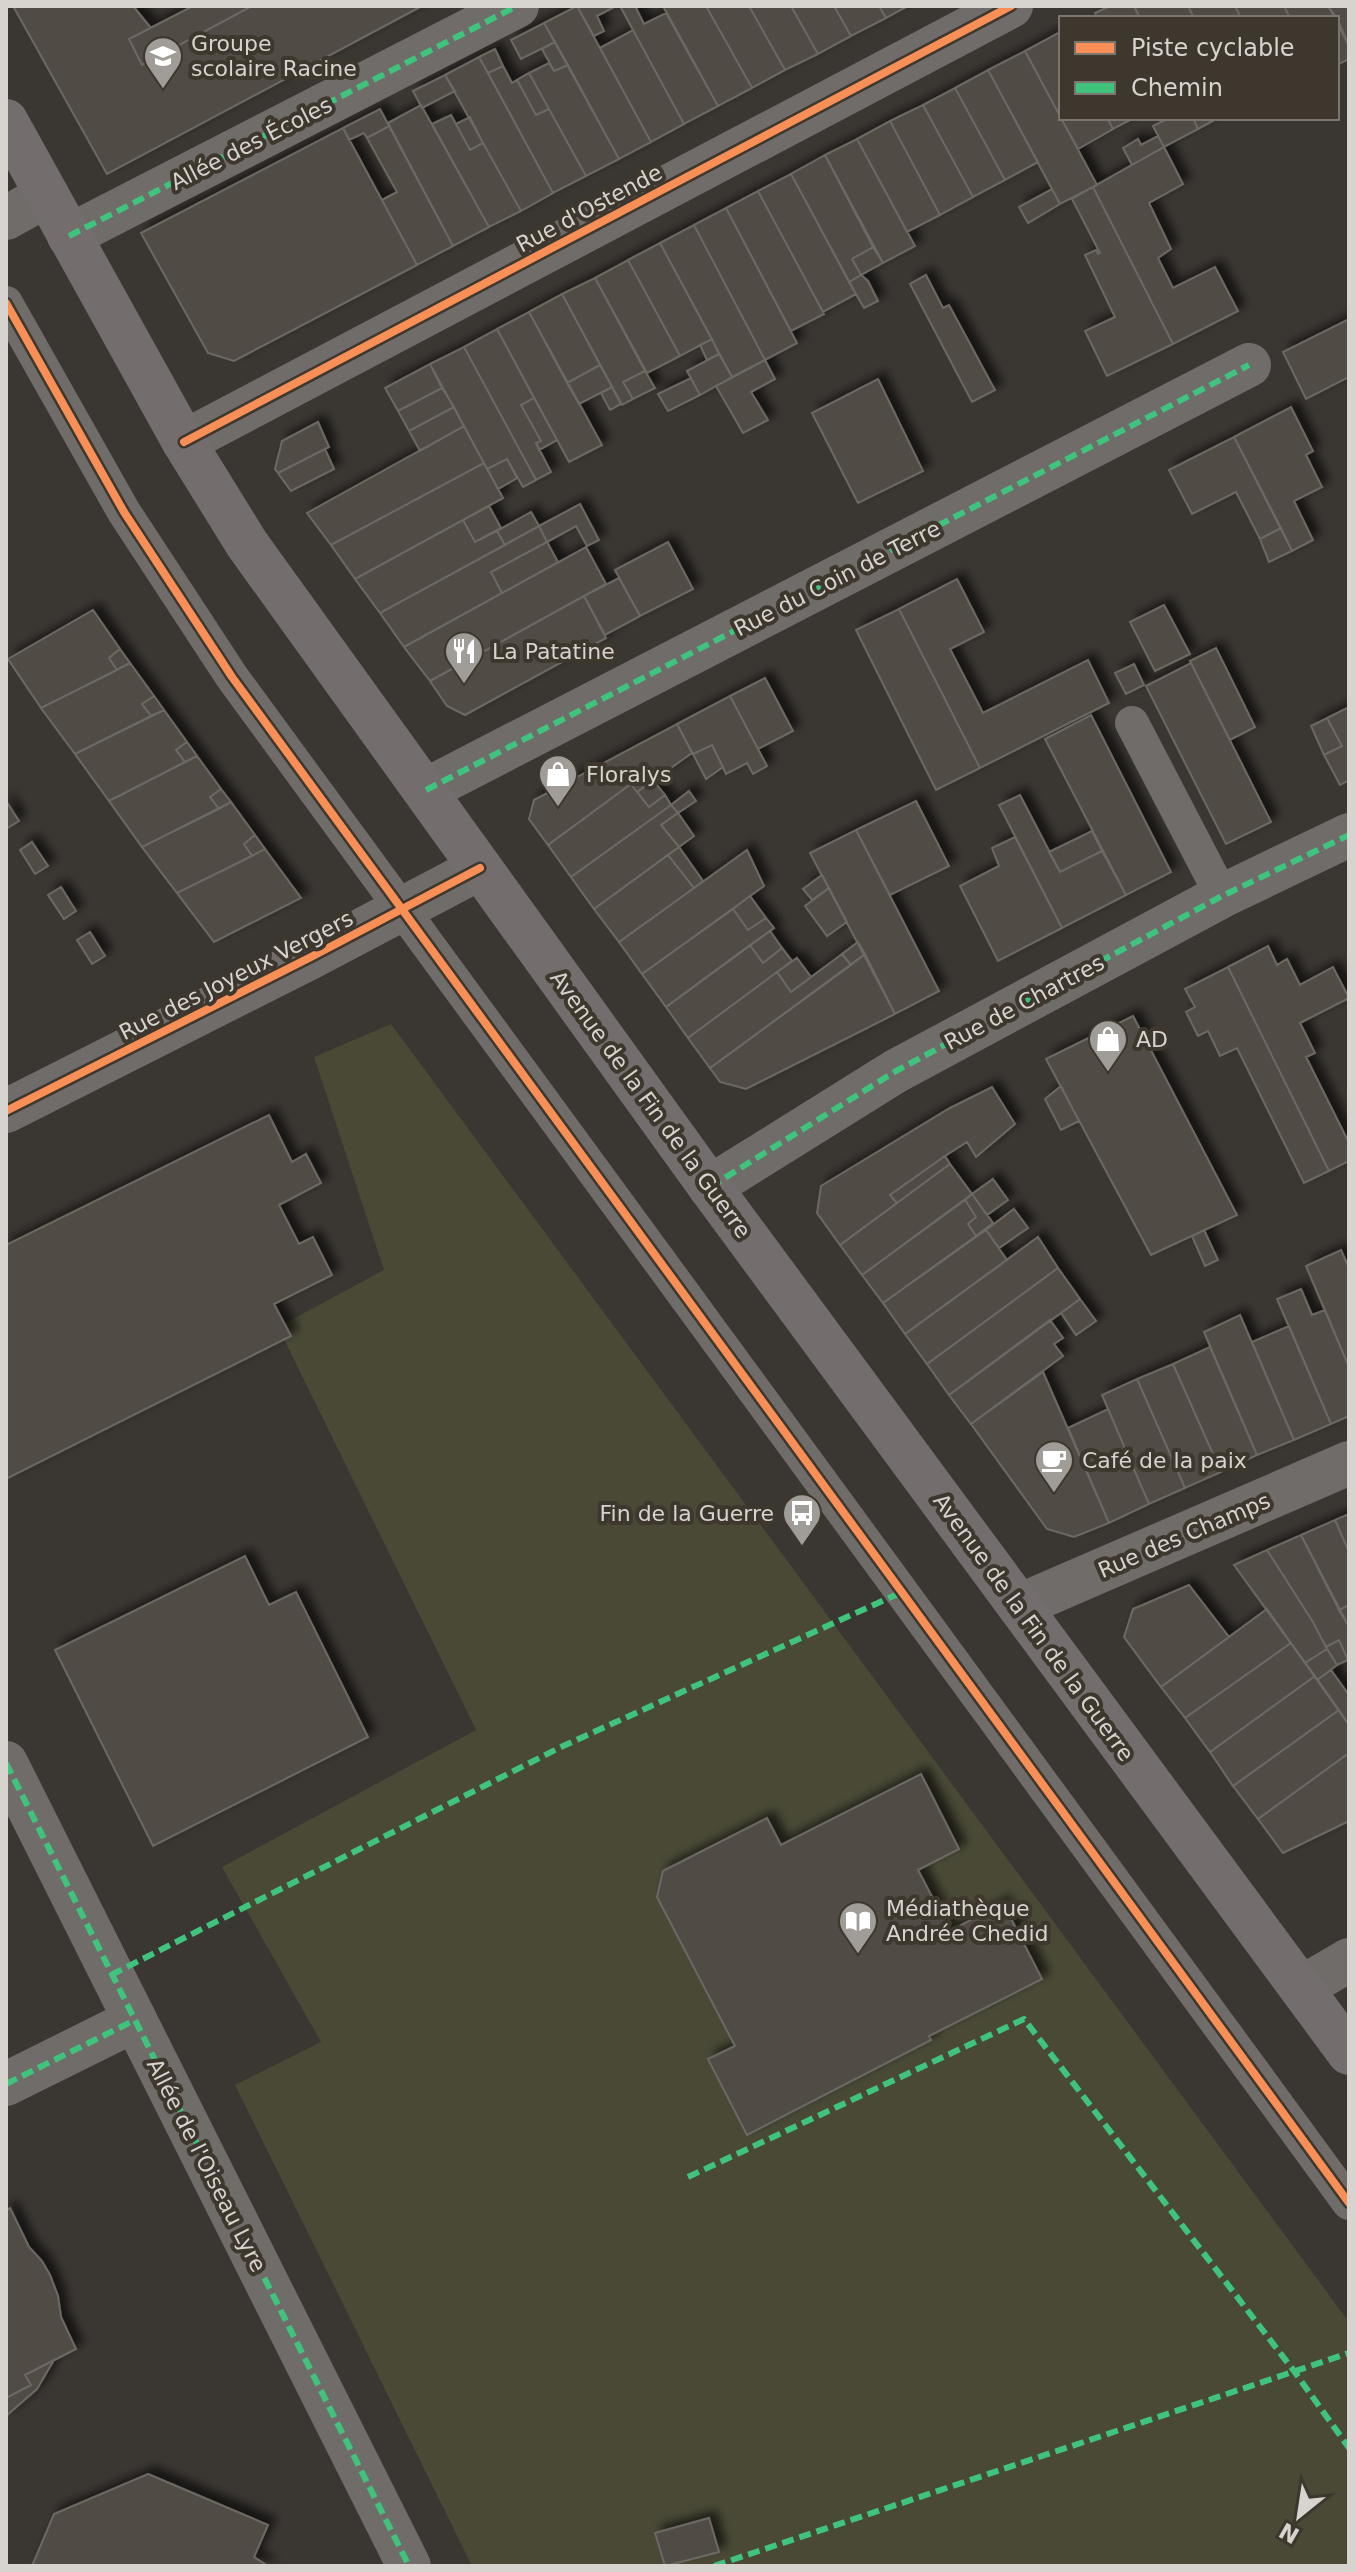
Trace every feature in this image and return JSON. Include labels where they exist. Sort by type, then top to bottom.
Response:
[{"type":"main road","name":"Avenue de la Fin de la Guerre","points":[[6,121],[184,442],[247,544],[710,1187],[1349,2053]]},
{"type":"street","name":"Allée des Écoles","points":[[69,236],[517,6]]},
{"type":"street","name":"Rue d'Ostende","points":[[184,442],[1011,6]]},
{"type":"street","points":[[6,218],[47,195]]},
{"type":"street","name":"Rue du Coin de Terre","points":[[426,790],[1249,365]]},
{"type":"street","name":"Rue de Chartres","points":[[710,1187],[896,1071],[1222,896],[1349,835]]},
{"type":"street","name":"Rue des Joyeux Vergers","points":[[6,1111],[480,868]]},
{"type":"street","name":"Rue des Champs","points":[[1019,1606],[1349,1463]]},
{"type":"street","name":"Allée de l'Oiseau Lyre","points":[[6,1763],[409,2566]]},
{"type":"street","points":[[1301,1988],[1349,1960]]},
{"type":"street","points":[[6,2084],[135,2020]]},
{"type":"lane","points":[[6,303],[124,512],[232,677],[1349,2203]]},
{"type":"lane","points":[[1132,723],[1222,896]]},
{"type":"green space","points":[[391,1024],[1349,2322],[1349,2566],[472,2566],[235,2085],[321,2042],[222,1867],[476,1730],[278,1327],[384,1270],[314,1057]]},
{"type":"building","name":"Groupe scolaire Racine","points":[[13,6],[133,6],[151,28],[129,39],[142,65],[252,6],[422,6],[107,174]]},
{"type":"building","points":[[193,6],[252,6],[142,65],[129,39]]},
{"type":"building","points":[[577,6],[616,6],[597,16],[604,31],[594,36]]},
{"type":"building","points":[[577,6],[651,142],[619,159],[544,23]]},
{"type":"building","points":[[620,6],[635,6],[644,24],[666,13],[718,106],[684,124]]},
{"type":"building","points":[[663,6],[706,6],[752,88],[718,106]]},
{"type":"building","points":[[706,6],[749,6],[785,70],[752,88]]},
{"type":"building","points":[[749,6],[791,6],[818,54],[785,70]]},
{"type":"building","points":[[791,6],[834,6],[851,36],[818,54]]},
{"type":"building","points":[[834,6],[879,6],[886,18],[851,36]]},
{"type":"building","points":[[879,6],[908,6],[886,18]]},
{"type":"building","points":[[1110,6],[1134,6],[1139,16],[1097,16],[1095,13]]},
{"type":"building","points":[[1134,6],[1188,6],[1193,16],[1139,16]]},
{"type":"building","points":[[1188,6],[1235,6],[1240,16],[1193,16]]},
{"type":"building","points":[[1235,6],[1284,6],[1289,16],[1240,16]]},
{"type":"building","points":[[1284,6],[1328,6],[1334,16],[1289,16]]},
{"type":"building","points":[[1328,6],[1349,6],[1349,46],[1339,16]]},
{"type":"building","points":[[544,23],[555,42],[521,59],[511,40]]},
{"type":"building","points":[[1339,27],[1349,46],[1349,59],[1339,64]]},
{"type":"building","points":[[633,30],[684,124],[651,142],[600,48]]},
{"type":"building","points":[[1059,33],[1059,114],[1025,51]]},
{"type":"building","points":[[555,42],[568,65],[554,71],[542,49]]},
{"type":"building","points":[[495,49],[503,66],[488,73],[479,57]]},
{"type":"building","points":[[1025,51],[1059,114],[1059,120],[1062,120],[1097,185],[1060,204],[988,70]]},
{"type":"building","points":[[479,57],[553,193],[521,211],[445,75]]},
{"type":"building","points":[[549,63],[554,71],[568,65],[619,159],[586,176],[529,73]]},
{"type":"building","points":[[503,66],[512,83],[517,80],[536,115],[549,109],[586,176],[553,193],[488,73]]},
{"type":"building","points":[[988,70],[1038,162],[1005,180],[955,88]]},
{"type":"building","points":[[529,73],[549,109],[536,115],[517,80]]},
{"type":"building","points":[[445,75],[455,91],[422,108],[413,91]]},
{"type":"building","points":[[955,88],[1005,180],[973,197],[923,105]]},
{"type":"building","points":[[421,105],[489,227],[453,246],[388,123]]},
{"type":"building","points":[[923,105],[973,197],[940,215],[890,121]]},
{"type":"building","points":[[380,109],[389,126],[367,138],[364,133],[349,140],[343,128]]},
{"type":"building","points":[[451,115],[470,150],[483,143],[521,211],[489,227],[432,124]]},
{"type":"building","points":[[470,117],[483,143],[470,150],[456,124]]},
{"type":"building","points":[[1062,120],[1108,120],[1113,129],[1078,149]]},
{"type":"building","points":[[1108,120],[1130,120],[1113,129]]},
{"type":"building","points":[[1165,120],[1194,120],[1198,129],[1164,147],[1153,126]]},
{"type":"building","points":[[1194,120],[1214,120],[1198,129]]},
{"type":"building","points":[[890,121],[940,215],[907,232],[857,139]]},
{"type":"building","points":[[389,126],[453,246],[417,265],[382,200],[397,192],[367,138]]},
{"type":"building","points":[[343,128],[417,265],[234,361],[208,353],[141,233]]},
{"type":"building","points":[[1158,136],[1164,147],[1132,165],[1123,148],[1138,139],[1141,145]]},
{"type":"building","points":[[857,139],[915,246],[883,263],[825,155]]},
{"type":"building","points":[[1164,147],[1183,184],[1149,203],[1171,249],[1158,258],[1173,288],[1215,267],[1238,311],[1173,344],[1093,187]]},
{"type":"building","points":[[825,155],[873,247],[852,259],[861,275],[849,282],[791,174]]},
{"type":"building","points":[[791,174],[856,294],[823,312],[758,191]]},
{"type":"building","points":[[1093,187],[1173,344],[1107,376],[1085,331],[1115,317],[1085,255],[1096,250],[1100,253],[1072,199]]},
{"type":"building","points":[[1052,189],[1060,204],[1028,223],[1019,207]]},
{"type":"building","points":[[758,191],[824,314],[791,331],[726,208]]},
{"type":"building","points":[[726,208],[797,343],[765,360],[694,225]]},
{"type":"building","points":[[694,225],[765,360],[732,377],[660,243]]},
{"type":"building","points":[[660,243],[712,339],[680,356],[628,260]]},
{"type":"building","points":[[873,247],[883,263],[861,275],[852,259]]},
{"type":"building","points":[[628,260],[680,356],[647,373],[595,278]]},
{"type":"building","points":[[861,275],[868,281],[878,301],[864,308],[849,282]]},
{"type":"building","points":[[926,275],[943,308],[949,305],[995,390],[972,402],[910,284]]},
{"type":"building","points":[[595,278],[645,371],[623,382],[633,399],[622,405],[562,294]]},
{"type":"building","points":[[562,294],[600,365],[567,383],[529,312]]},
{"type":"building","points":[[529,312],[602,445],[569,462],[497,329]]},
{"type":"building","points":[[1349,319],[1349,377],[1306,399],[1283,352]]},
{"type":"building","points":[[497,329],[534,398],[521,405],[541,441],[536,443],[551,472],[536,480],[464,347]]},
{"type":"building","points":[[712,339],[719,354],[707,360],[700,345]]},
{"type":"building","points":[[464,347],[536,480],[523,487],[507,459],[487,469],[430,364]]},
{"type":"building","points":[[719,354],[732,377],[700,395],[687,371]]},
{"type":"building","points":[[765,360],[775,379],[751,392],[768,420],[743,433],[716,386]]},
{"type":"building","points":[[430,364],[442,388],[398,411],[385,388]]},
{"type":"building","points":[[600,365],[612,387],[579,404],[567,383]]},
{"type":"building","points":[[645,371],[655,388],[633,399],[623,382]]},
{"type":"building","points":[[691,378],[700,395],[668,411],[658,394]]},
{"type":"building","points":[[878,379],[923,471],[858,503],[812,413]]},
{"type":"building","points":[[612,387],[621,404],[610,410],[601,393]]},
{"type":"building","points":[[442,388],[454,407],[409,431],[398,411]]},
{"type":"building","points":[[534,398],[557,440],[539,450],[536,443],[541,441],[521,405]]},
{"type":"building","points":[[454,407],[464,426],[420,451],[409,431]]},
{"type":"building","points":[[1291,407],[1313,451],[1306,455],[1322,487],[1294,501],[1313,540],[1292,551],[1234,437]]},
{"type":"building","points":[[318,422],[329,447],[278,473],[275,469],[282,441]]},
{"type":"building","points":[[464,426],[484,463],[331,545],[307,513]]},
{"type":"building","points":[[1234,437],[1281,528],[1260,539],[1236,492],[1192,514],[1169,470]]},
{"type":"building","points":[[325,449],[334,469],[291,491],[278,473]]},
{"type":"building","points":[[507,459],[517,478],[498,489],[487,469]]},
{"type":"building","points":[[484,463],[503,498],[355,579],[331,545]]},
{"type":"building","points":[[580,504],[599,540],[587,546],[576,526],[547,542],[539,526]]},
{"type":"building","points":[[489,506],[501,528],[475,542],[463,520]]},
{"type":"building","points":[[531,512],[539,526],[505,545],[497,531]]},
{"type":"building","points":[[463,520],[475,542],[497,531],[505,545],[380,613],[355,579]]},
{"type":"building","points":[[539,526],[547,542],[491,572],[502,593],[404,647],[380,613]]},
{"type":"building","points":[[1281,528],[1292,551],[1269,562],[1260,539]]},
{"type":"building","points":[[547,542],[558,562],[502,593],[491,572]]},
{"type":"building","points":[[668,542],[693,589],[640,616],[615,570]]},
{"type":"building","points":[[586,547],[606,584],[430,681],[404,647]]},
{"type":"building","points":[[619,578],[640,616],[605,635],[584,596]]},
{"type":"building","points":[[957,579],[984,632],[950,649],[983,713],[1088,660],[1109,703],[980,768],[899,609]]},
{"type":"building","points":[[584,596],[606,638],[465,715],[447,706],[430,681]]},
{"type":"building","points":[[1164,605],[1190,654],[1155,671],[1130,622]]},
{"type":"building","points":[[899,609],[980,768],[936,790],[856,630]]},
{"type":"building","points":[[93,610],[120,649],[109,658],[117,670],[41,708],[8,659]]},
{"type":"building","points":[[1216,648],[1255,727],[1230,740],[1190,661]]},
{"type":"building","points":[[120,649],[130,663],[117,670],[109,658]]},
{"type":"building","points":[[130,663],[154,696],[142,704],[151,716],[75,754],[41,708]]},
{"type":"building","points":[[1191,663],[1271,822],[1226,844],[1146,686]]},
{"type":"building","points":[[1134,664],[1144,685],[1126,694],[1115,673]]},
{"type":"building","points":[[765,678],[793,731],[758,749],[730,696]]},
{"type":"building","points":[[154,696],[164,710],[151,716],[142,704]]},
{"type":"building","points":[[730,696],[767,766],[753,774],[747,763],[726,774],[712,745],[693,754],[677,724]]},
{"type":"building","points":[[1349,707],[1349,780],[1340,785],[1324,755],[1342,746],[1327,718]]},
{"type":"building","points":[[164,710],[187,742],[176,750],[185,762],[109,801],[75,754]]},
{"type":"building","points":[[1091,715],[1171,872],[1126,895],[1045,739]]},
{"type":"building","points":[[1327,718],[1342,746],[1324,755],[1311,726]]},
{"type":"building","points":[[677,724],[692,753],[637,792],[631,784],[548,845],[529,819],[534,800]]},
{"type":"building","points":[[187,742],[197,756],[185,762],[176,750]]},
{"type":"building","points":[[712,745],[723,767],[706,779],[693,754]]},
{"type":"building","points":[[197,756],[221,789],[210,797],[219,809],[142,847],[109,801]]},
{"type":"building","points":[[653,780],[665,795],[649,807],[637,792]]},
{"type":"building","points":[[631,784],[649,807],[665,795],[671,805],[571,877],[548,845]]},
{"type":"building","points":[[221,789],[231,802],[219,809],[210,797]]},
{"type":"building","points":[[689,791],[696,801],[678,813],[671,805]]},
{"type":"building","points":[[1020,795],[1060,872],[1102,851],[1126,895],[1062,928],[999,805]]},
{"type":"building","points":[[6,801],[19,821],[6,829]]},
{"type":"building","points":[[916,801],[949,866],[890,895],[856,830]]},
{"type":"building","points":[[231,802],[255,835],[244,844],[252,856],[177,893],[142,847]]},
{"type":"building","points":[[671,805],[678,813],[661,825],[679,847],[594,909],[571,877]]},
{"type":"building","points":[[678,813],[694,836],[679,847],[661,825]]},
{"type":"building","points":[[856,830],[939,991],[895,1014],[810,853]]},
{"type":"building","points":[[1092,831],[1102,851],[1060,872],[1049,852]]},
{"type":"building","points":[[255,835],[265,849],[252,856],[244,844]]},
{"type":"building","points":[[1015,837],[1062,928],[998,961],[960,886],[999,866],[992,848]]},
{"type":"building","points":[[32,842],[48,866],[35,874],[20,850]]},
{"type":"building","points":[[679,847],[703,881],[694,888],[668,855]]},
{"type":"building","points":[[265,849],[301,898],[214,942],[177,893]]},
{"type":"building","points":[[747,850],[764,886],[642,974],[619,942]]},
{"type":"building","points":[[668,855],[694,888],[619,942],[594,909]]},
{"type":"building","points":[[822,875],[829,888],[812,900],[803,889]]},
{"type":"building","points":[[61,887],[76,911],[64,919],[48,895]]},
{"type":"building","points":[[829,888],[847,922],[827,936],[805,906]]},
{"type":"building","points":[[750,896],[766,918],[748,930],[733,909]]},
{"type":"building","points":[[733,909],[748,930],[766,918],[774,928],[666,1007],[642,974]]},
{"type":"building","points":[[770,931],[782,948],[763,963],[750,945]]},
{"type":"building","points":[[90,932],[105,956],[92,964],[77,940]]},
{"type":"building","points":[[858,942],[865,954],[851,965],[842,954]]},
{"type":"building","points":[[750,945],[763,963],[782,948],[792,961],[688,1038],[666,1007]]},
{"type":"building","points":[[1268,946],[1277,965],[1287,959],[1300,985],[1333,967],[1349,998],[1300,1023],[1315,1053],[1306,1057],[1349,1143],[1349,1161],[1329,1171],[1228,967]]},
{"type":"building","points":[[842,954],[851,965],[710,1068],[688,1038],[777,972],[791,992]]},
{"type":"building","points":[[865,954],[895,1014],[746,1089],[720,1082],[710,1068]]},
{"type":"building","points":[[797,958],[811,977],[791,992],[777,972]]},
{"type":"building","points":[[1228,967],[1329,1171],[1304,1183],[1237,1048],[1220,1056],[1208,1031],[1198,1036],[1186,1012],[1195,1007],[1185,989]]},
{"type":"building","points":[[1133,1016],[1237,1215],[1151,1255],[1046,1059]]},
{"type":"building","points":[[1061,1086],[1079,1121],[1061,1130],[1045,1099]]},
{"type":"building","points":[[992,1087],[1015,1124],[976,1157],[967,1142],[945,1156],[890,1195],[897,1203],[840,1245],[817,1213],[821,1186],[950,1108]]},
{"type":"building","points":[[269,1115],[292,1162],[306,1154],[321,1183],[279,1205],[299,1244],[313,1237],[332,1275],[274,1304],[291,1336],[6,1479],[6,1245]]},
{"type":"building","points":[[945,1156],[950,1164],[897,1203],[890,1195]]},
{"type":"building","points":[[950,1164],[972,1194],[862,1275],[840,1245]]},
{"type":"building","points":[[993,1179],[1008,1200],[987,1215],[972,1194]]},
{"type":"building","points":[[972,1194],[993,1223],[976,1236],[968,1224],[976,1217],[965,1200]]},
{"type":"building","points":[[965,1200],[976,1217],[968,1224],[976,1236],[883,1303],[862,1275]]},
{"type":"building","points":[[1014,1209],[1028,1228],[999,1248],[986,1230]]},
{"type":"building","points":[[986,1230],[1007,1260],[905,1334],[883,1303]]},
{"type":"building","points":[[1204,1230],[1218,1260],[1205,1266],[1192,1236]]},
{"type":"building","points":[[1038,1237],[1058,1268],[927,1364],[905,1334]]},
{"type":"building","points":[[1341,1250],[1349,1268],[1349,1367],[1306,1266]]},
{"type":"building","points":[[1058,1268],[1080,1299],[949,1395],[927,1364]]},
{"type":"building","points":[[1301,1289],[1312,1315],[1325,1310],[1349,1367],[1349,1416],[1331,1424],[1277,1299]]},
{"type":"building","points":[[1080,1299],[1096,1321],[1076,1335],[1061,1313]]},
{"type":"building","points":[[1240,1315],[1294,1440],[1257,1455],[1204,1332]]},
{"type":"building","points":[[1050,1320],[1063,1338],[1054,1344],[1063,1356],[971,1424],[949,1395]]},
{"type":"building","points":[[1289,1326],[1331,1424],[1294,1440],[1252,1342]]},
{"type":"building","points":[[1210,1347],[1257,1455],[1221,1472],[1173,1364]]},
{"type":"building","points":[[1173,1364],[1221,1472],[1185,1488],[1137,1379]]},
{"type":"building","points":[[1043,1372],[1109,1523],[1074,1537],[1047,1529],[971,1424]]},
{"type":"building","points":[[1137,1379],[1185,1488],[1149,1504],[1102,1395]]},
{"type":"building","points":[[1108,1409],[1149,1504],[1109,1523],[1068,1428]]},
{"type":"building","points":[[1349,1514],[1349,1552],[1335,1520]]},
{"type":"building","points":[[1335,1520],[1349,1552],[1349,1605],[1339,1610],[1301,1535]]},
{"type":"building","points":[[1301,1535],[1349,1627],[1348,1660],[1339,1640],[1326,1647],[1267,1550]]},
{"type":"building","points":[[1267,1550],[1327,1649],[1305,1663],[1234,1565]]},
{"type":"building","points":[[245,1556],[269,1605],[296,1592],[368,1737],[153,1846],[55,1650]]},
{"type":"building","points":[[1189,1585],[1229,1637],[1161,1687],[1124,1637],[1133,1609]]},
{"type":"building","points":[[1349,1605],[1349,1627],[1339,1610]]},
{"type":"building","points":[[1267,1609],[1291,1643],[1185,1718],[1161,1687]]},
{"type":"building","points":[[1339,1640],[1348,1660],[1337,1665],[1326,1647]]},
{"type":"building","points":[[1291,1643],[1315,1676],[1210,1752],[1185,1718]]},
{"type":"building","points":[[1327,1649],[1337,1665],[1317,1680],[1305,1663]]},
{"type":"building","points":[[1331,1670],[1349,1695],[1349,1725],[1317,1680]]},
{"type":"building","points":[[1315,1676],[1339,1710],[1233,1786],[1210,1752]]},
{"type":"building","points":[[1339,1710],[1349,1725],[1349,1753],[1258,1819],[1233,1786]]},
{"type":"building","points":[[1349,1753],[1349,1821],[1283,1853],[1258,1819]]},
{"type":"building","name":"Médiathèque Andrée Chedid","points":[[921,1774],[959,1849],[918,1870],[950,1931],[1003,1903],[1042,1979],[929,2036],[931,2040],[747,2135],[708,2059],[735,2046],[657,1897],[663,1871],[767,1818],[781,1845]]},
{"type":"building","points":[[10,2208],[29,2247],[50,2275],[58,2296],[61,2317],[76,2349],[25,2375],[31,2385],[6,2398],[6,2211]]},
{"type":"building","points":[[54,2360],[37,2389],[6,2416],[6,2398],[31,2385],[25,2375]]},
{"type":"building","points":[[148,2474],[268,2525],[254,2557],[268,2566],[32,2566],[54,2514]]},
{"type":"building","points":[[709,2518],[719,2552],[665,2566],[655,2533]]},
{"type":"marked path","points":[[69,236],[517,6]]},
{"type":"marked path","points":[[426,790],[1249,365]]},
{"type":"marked path","points":[[710,1187],[896,1071],[1222,896],[1349,835]]},
{"type":"marked path","points":[[111,1975],[561,1747],[902,1592]]},
{"type":"marked path","points":[[6,1763],[409,2566]]},
{"type":"marked path","points":[[688,2177],[1024,2019],[1294,2371],[1349,2448]]},
{"type":"marked path","points":[[6,2084],[135,2020]]},
{"type":"marked path","points":[[714,2566],[1349,2353]]},
{"type":"cycle path","points":[[184,442],[1011,6]]},
{"type":"cycle path","points":[[6,303],[124,512],[232,677],[1349,2203]]},
{"type":"cycle path","points":[[6,1111],[480,868]]},
{"type":"place","name":"Groupe scolaire Racine","points":[[163,90]]},
{"type":"place","name":"La Patatine","points":[[464,685]]},
{"type":"place","name":"Floralys","points":[[558,808]]},
{"type":"place","name":"AD","points":[[1108,1073]]},
{"type":"place","name":"Café de la paix","points":[[1054,1494]]},
{"type":"place","name":"Fin de la Guerre","points":[[802,1547]]},
{"type":"place","name":"Médiathèque Andrée Chedid","points":[[858,1955]]}]
